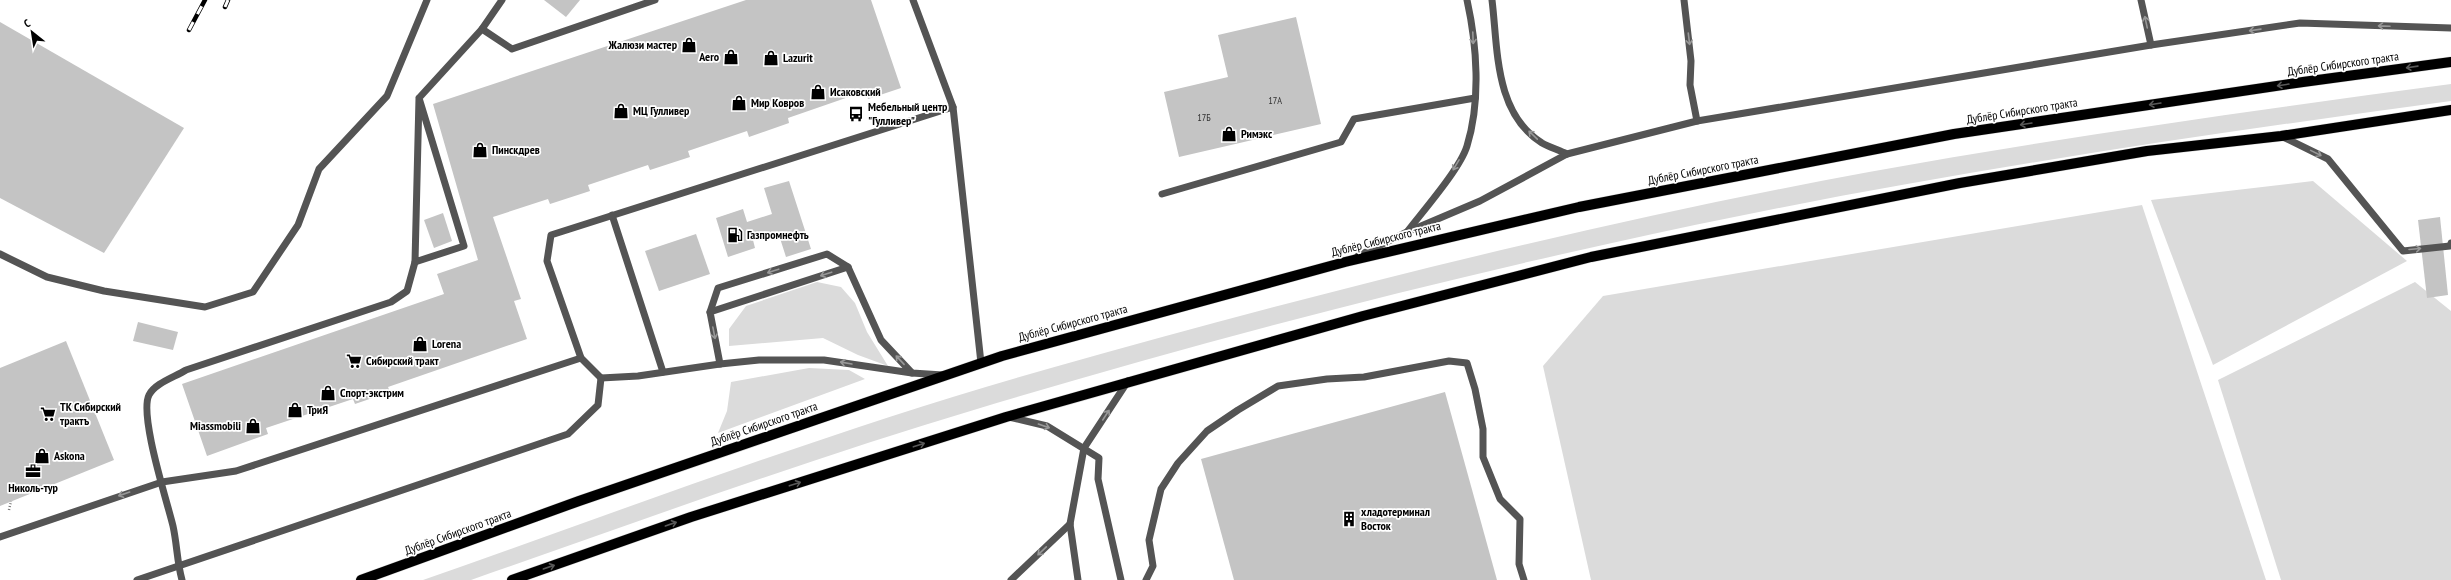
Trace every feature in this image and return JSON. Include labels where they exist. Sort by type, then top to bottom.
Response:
[{"type":"main road","name":"Дублёр Сибирского тракта","points":[[361,580],[579,501],[981,363],[1345,262],[1579,207],[1954,134],[2295,83],[2451,62]]},
{"type":"main road","points":[[512,580],[691,517],[1006,417],[1128,381],[1591,257],[1960,183],[2147,152],[2281,136],[2451,110]]},
{"type":"lane","points":[[0,254],[47,277],[104,291],[205,307],[253,292],[298,225],[319,169],[387,96],[427,0]]},
{"type":"lane","points":[[182,580],[178,566],[173,528],[154,452],[146,405],[149,395],[155,388],[186,370],[391,302],[407,291],[414,262],[419,98],[482,29],[502,0]]},
{"type":"lane","points":[[482,29],[512,49],[655,0]]},
{"type":"lane","points":[[913,0],[953,107],[981,363]]},
{"type":"lane","points":[[1407,232],[1448,178],[1467,147],[1475,98],[1472,25],[1467,0]]},
{"type":"lane","points":[[1492,0],[1503,89],[1510,108],[1521,123],[1541,142],[1567,154]]},
{"type":"lane","points":[[1684,0],[1691,61],[1690,85],[1697,121]]},
{"type":"lane","points":[[2141,0],[2151,45]]},
{"type":"lane","points":[[1345,262],[1407,232],[1480,201],[1567,154],[1697,121],[2151,45],[2300,23],[2451,28]]},
{"type":"lane","points":[[414,262],[464,246],[419,98]]},
{"type":"lane","points":[[1162,194],[1341,142],[1354,119],[1475,98]]},
{"type":"lane","points":[[948,375],[912,373],[824,360],[720,364],[638,376],[601,378],[581,358],[547,261],[551,235],[953,107]]},
{"type":"lane","points":[[2281,136],[2328,159],[2403,251],[2450,246],[2451,243]]},
{"type":"lane","points":[[612,215],[662,372]]},
{"type":"lane","points":[[720,364],[710,312],[718,288],[827,254],[848,267],[881,340],[912,373]]},
{"type":"lane","points":[[710,312],[848,267]]},
{"type":"lane","points":[[0,537],[162,482],[236,471],[581,358]]},
{"type":"lane","points":[[1146,580],[1153,566],[1149,540],[1161,489],[1178,463],[1207,431],[1278,386],[1327,379],[1364,377],[1449,361],[1467,363],[1475,389],[1483,429],[1483,457],[1500,499],[1520,519],[1520,564],[1524,580]]},
{"type":"lane","points":[[137,580],[568,434],[598,405],[601,378]]},
{"type":"lane","points":[[1078,580],[1070,524],[1084,448],[1128,381]]},
{"type":"lane","points":[[1006,417],[1047,426],[1099,458],[1098,479],[1121,580]]},
{"type":"lane","points":[[1011,580],[1070,524]]},
{"type":"path","points":[[9,510],[11,501]]},
{"type":"shaded area","points":[[2451,84],[2451,101],[2240,130],[1925,181],[1716,221],[1612,243],[1452,280],[1213,341],[977,409],[786,470],[471,580],[423,580],[735,469],[971,391],[1253,312],[1457,261],[1663,213],[1941,159],[2159,125]]},
{"type":"shaded area","points":[[2313,181],[2407,261],[2213,365],[2151,200]]},
{"type":"shaded area","points":[[2142,205],[2266,580],[1591,580],[1543,366],[1603,296]]},
{"type":"shaded area","points":[[817,282],[841,287],[855,303],[867,332],[888,366],[858,355],[823,338],[729,346],[729,329],[746,306]]},
{"type":"shaded area","points":[[2415,282],[2451,311],[2451,580],[2281,580],[2218,380]]},
{"type":"shaded area","points":[[809,368],[849,370],[865,379],[718,433],[727,411],[731,382]]},
{"type":"building","points":[[544,0],[580,0],[566,17]]},
{"type":"building","name":"МЦ Гулливер","points":[[746,0],[871,0],[901,88],[868,99],[866,91],[788,118],[789,123],[749,137],[747,131],[688,151],[690,157],[650,170],[648,165],[588,185],[590,191],[550,204],[548,199],[493,217],[521,299],[514,301],[527,339],[388,387],[390,392],[355,404],[353,399],[266,428],[268,434],[207,456],[182,384],[444,294],[437,274],[478,260],[433,104]]},
{"type":"building","points":[[1296,17],[1321,124],[1179,157],[1164,92],[1228,77],[1218,35]]},
{"type":"building","points":[[0,22],[184,128],[104,253],[0,198]]},
{"type":"building","points":[[789,181],[811,249],[786,257],[778,232],[753,240],[755,248],[728,257],[716,218],[743,209],[747,222],[772,214],[764,188]]},
{"type":"building","points":[[443,213],[452,241],[434,248],[424,220]]},
{"type":"building","points":[[2440,217],[2448,295],[2427,298],[2418,220]]},
{"type":"building","points":[[696,234],[710,274],[659,291],[645,251]]},
{"type":"building","points":[[138,322],[178,332],[173,350],[133,341]]},
{"type":"building","name":"ТК Сибирский трактъ","points":[[66,341],[114,460],[0,506],[0,368]]},
{"type":"building","name":"хладотерминал Восток","points":[[1445,392],[1497,580],[1234,580],[1201,459]]},
{"type":"railway","points":[[189,30],[205,0]]},
{"type":"railway","points":[[225,7],[228,0]]},
{"type":"place","name":"Жалюзи мастер","points":[[689,45]]},
{"type":"place","name":"Aero","points":[[731,57]]},
{"type":"place","name":"Lazurit","points":[[771,58]]},
{"type":"place","name":"Исаковский","points":[[818,92]]},
{"type":"place","name":"Мир Ковров","points":[[739,103]]},
{"type":"place","name":"МЦ Гулливер","points":[[621,111]]},
{"type":"place","name":"Мебельный центр \"Гулливер\"","points":[[856,114]]},
{"type":"place","name":"Римэкс","points":[[1229,134]]},
{"type":"place","name":"Пинскдрев","points":[[480,150]]},
{"type":"place","name":"Газпромнефть","points":[[735,235]]},
{"type":"place","name":"Lorena","points":[[420,344]]},
{"type":"place","name":"Сибирский тракт","points":[[354,361]]},
{"type":"place","name":"Спорт-экстрим","points":[[328,393]]},
{"type":"place","name":"ТриЯ","points":[[295,410]]},
{"type":"place","name":"ТК Сибирский трактъ","points":[[48,414]]},
{"type":"place","name":"Miassmobili","points":[[253,426]]},
{"type":"place","name":"Askona","points":[[42,456]]},
{"type":"place","name":"Николь-тур","points":[[33,471]]},
{"type":"place","name":"хладотерминал Восток","points":[[1349,519]]}]
